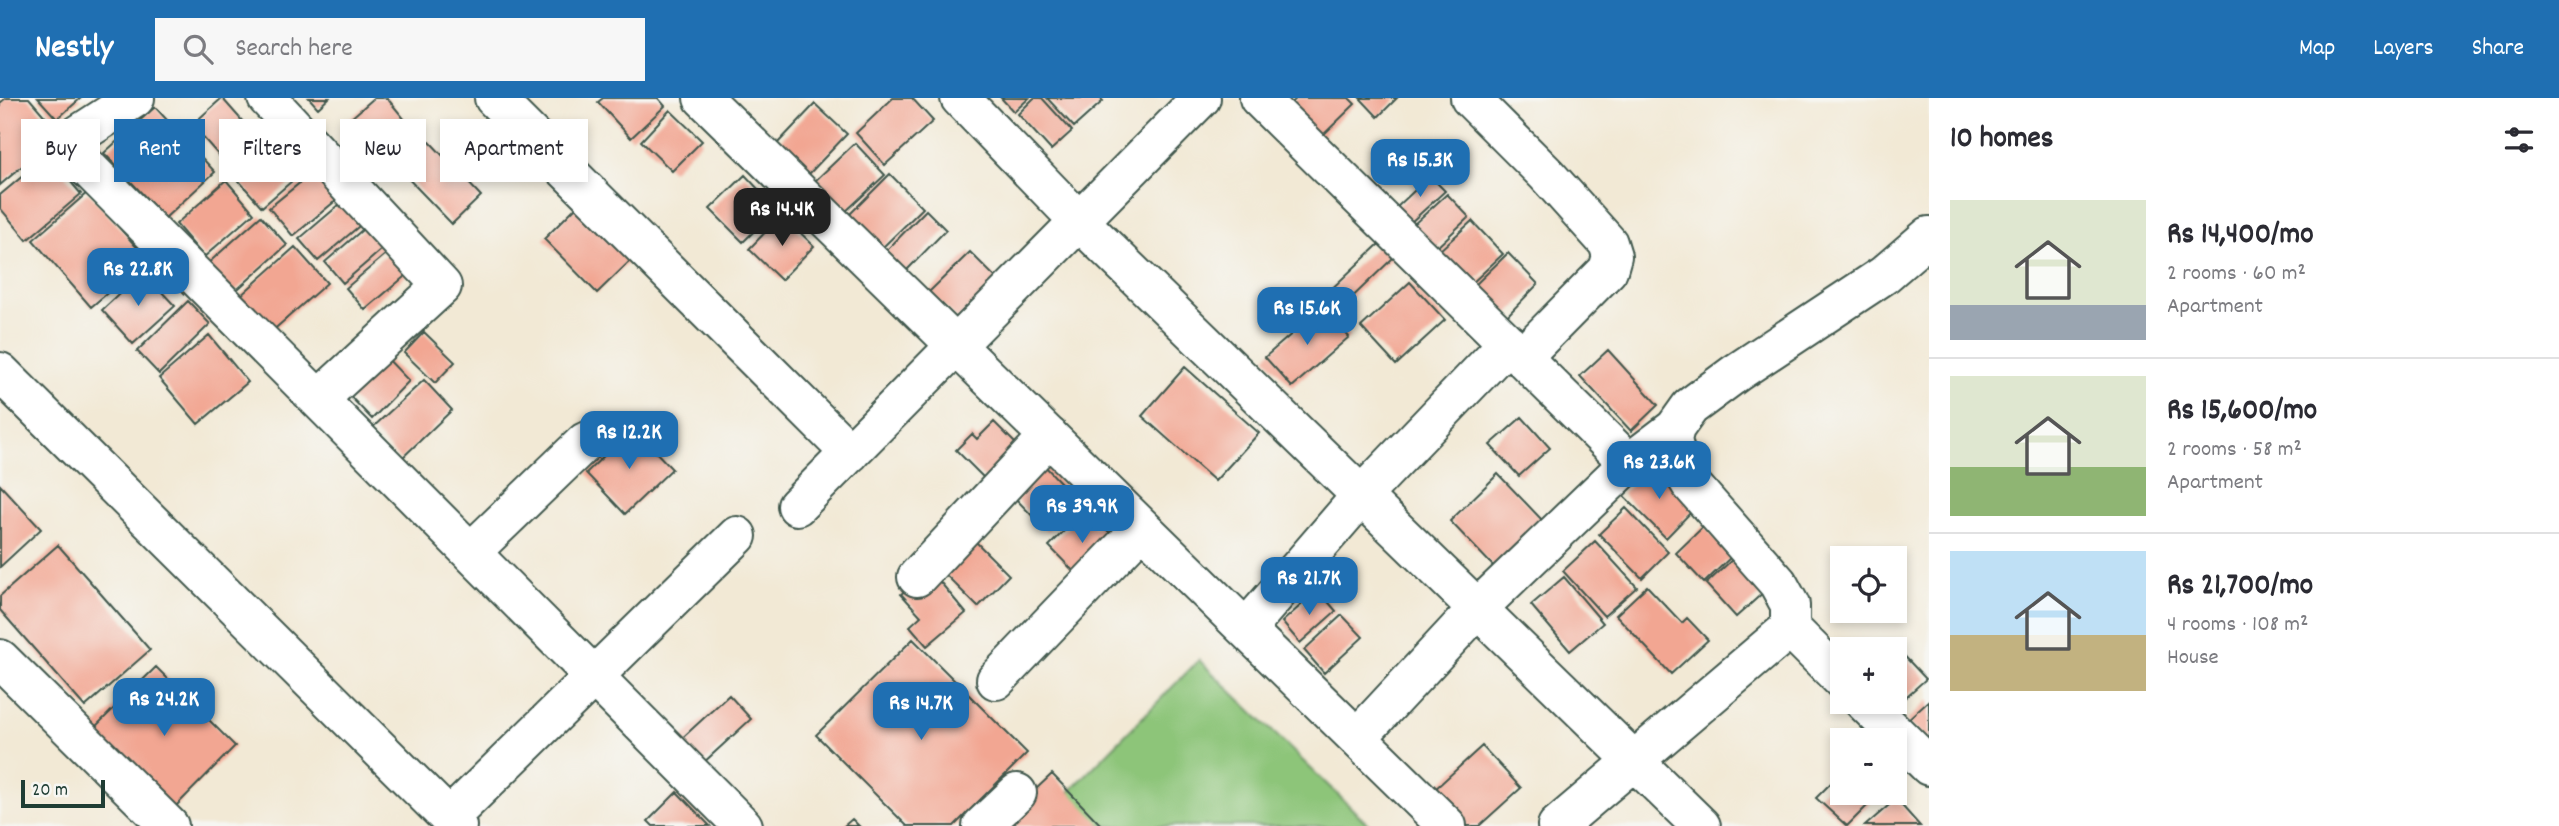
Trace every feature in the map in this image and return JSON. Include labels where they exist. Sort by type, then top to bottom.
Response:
[{"type":"street","points":[[135,98],[64,144],[743,826]]},
{"type":"street","points":[[267,98],[442,286],[319,400]]},
{"type":"street","points":[[494,98],[849,453]]},
{"type":"street","points":[[702,98],[1447,826]]},
{"type":"street","points":[[960,98],[1079,221],[1701,826]]},
{"type":"street","points":[[797,506],[1201,98]]},
{"type":"street","points":[[1259,98],[1629,463]]},
{"type":"street","points":[[1246,629],[1361,496],[1515,350],[1608,270],[1612,256],[1608,243],[1546,174],[1470,98]]},
{"type":"street","points":[[1357,738],[1478,608],[1629,463],[1675,428],[1690,407],[1736,373],[1884,275],[1929,236]]},
{"type":"street","points":[[0,372],[453,822],[737,536]]},
{"type":"street","points":[[1675,428],[1672,440],[1678,463],[1690,483],[1778,583],[1790,605],[1790,628],[1830,668]]},
{"type":"street","points":[[917,577],[1049,436]]},
{"type":"street","points":[[471,552],[585,442]]},
{"type":"street","points":[[996,680],[1142,528]]},
{"type":"street","points":[[1557,826],[1790,628]]},
{"type":"street","points":[[0,659],[158,823]]},
{"type":"street","points":[[1876,714],[1929,766]]},
{"type":"street","points":[[982,826],[1017,793]]},
{"type":"green space","points":[[1199,660],[1370,826],[1096,826],[1064,797]]},
{"type":"building","points":[[6,98],[29,98],[47,119],[21,119],[21,167],[0,185],[0,103]]},
{"type":"building","points":[[38,98],[81,98],[57,119]]},
{"type":"building","points":[[222,98],[240,119],[219,119],[219,156],[205,140],[205,119],[199,119]]},
{"type":"building","points":[[309,98],[329,98],[318,108]]},
{"type":"building","points":[[374,98],[387,98],[404,119],[350,119]]},
{"type":"building","points":[[603,98],[658,98],[665,106],[631,138],[598,102]]},
{"type":"building","points":[[893,98],[912,98],[933,121],[885,165],[856,133]]},
{"type":"building","points":[[1001,98],[1029,98],[1014,112]]},
{"type":"building","points":[[1034,98],[1042,98],[1072,131],[1051,150],[1018,114]]},
{"type":"building","points":[[1047,98],[1100,98],[1103,101],[1074,127]]},
{"type":"building","points":[[1297,98],[1349,98],[1355,104],[1319,139],[1287,107]]},
{"type":"building","points":[[1360,98],[1397,98],[1378,117]]},
{"type":"building","points":[[815,104],[847,134],[807,176],[775,146]]},
{"type":"building","points":[[155,107],[166,119],[142,119]]},
{"type":"building","points":[[670,110],[702,141],[672,171],[641,141]]},
{"type":"building","points":[[429,141],[440,153],[440,182],[468,182],[481,196],[452,224],[412,182],[426,182],[426,144]]},
{"type":"building","points":[[855,143],[885,175],[845,212],[815,181]]},
{"type":"building","points":[[114,144],[114,164],[104,153]]},
{"type":"building","points":[[205,161],[215,172],[205,181]]},
{"type":"building","points":[[326,168],[346,192],[293,236],[269,208],[301,182],[326,182]]},
{"type":"building","points":[[890,174],[923,208],[882,248],[849,215]]},
{"type":"building","points":[[745,175],[777,209],[743,242],[710,209]]},
{"type":"building","points":[[1430,176],[1445,191],[1410,223],[1396,208]]},
{"type":"building","points":[[21,178],[21,182],[71,182],[81,194],[27,240],[0,208],[0,195]]},
{"type":"building","points":[[131,182],[204,182],[165,218]]},
{"type":"building","points":[[224,182],[228,182],[254,213],[204,257],[176,224]]},
{"type":"building","points":[[240,182],[291,182],[262,207]]},
{"type":"building","points":[[88,192],[147,259],[91,307],[33,240]]},
{"type":"building","points":[[352,194],[371,216],[318,261],[299,239]]},
{"type":"building","points":[[1447,194],[1469,217],[1435,249],[1413,225]]},
{"type":"building","points":[[577,206],[631,260],[597,293],[544,239]]},
{"type":"building","points":[[926,210],[946,230],[905,272],[884,253]]},
{"type":"building","points":[[782,215],[814,246],[781,280],[749,249]]},
{"type":"building","points":[[261,216],[287,245],[231,295],[205,266]]},
{"type":"building","points":[[376,218],[394,239],[343,283],[325,262]]},
{"type":"building","points":[[1472,221],[1503,254],[1470,285],[1439,251]]},
{"type":"building","points":[[398,244],[417,266],[365,310],[346,288]]},
{"type":"building","points":[[1379,244],[1393,258],[1339,310],[1325,295]]},
{"type":"building","points":[[295,247],[327,283],[270,333],[239,297]]},
{"type":"building","points":[[970,252],[998,280],[958,320],[929,292]]},
{"type":"building","points":[[1508,253],[1538,284],[1504,319],[1473,287]]},
{"type":"building","points":[[143,272],[175,306],[133,344],[102,310]]},
{"type":"building","points":[[1410,282],[1445,320],[1396,365],[1361,327]]},
{"type":"building","points":[[188,301],[210,324],[159,374],[137,351]]},
{"type":"building","points":[[1323,307],[1349,337],[1292,387],[1265,357]]},
{"type":"building","points":[[424,332],[455,362],[435,383],[404,353]]},
{"type":"building","points":[[209,335],[248,382],[198,424],[159,378]]},
{"type":"building","points":[[1608,350],[1658,405],[1631,431],[1580,376]]},
{"type":"building","points":[[382,353],[409,381],[372,419],[344,390]]},
{"type":"building","points":[[1185,367],[1259,433],[1215,481],[1142,416]]},
{"type":"building","points":[[424,380],[452,410],[400,460],[371,429]]},
{"type":"building","points":[[1522,417],[1550,448],[1519,476],[1490,445]]},
{"type":"building","points":[[994,422],[1024,452],[991,485],[956,450],[972,434],[977,439]]},
{"type":"building","points":[[633,428],[672,469],[625,514],[586,473]]},
{"type":"building","points":[[1653,464],[1696,507],[1666,538],[1622,494]]},
{"type":"building","points":[[1044,465],[1078,501],[1047,531],[1013,496]]},
{"type":"building","points":[[1498,474],[1543,521],[1495,568],[1450,521]]},
{"type":"building","points":[[0,485],[41,529],[0,567]]},
{"type":"building","points":[[1626,508],[1668,552],[1642,578],[1599,534]]},
{"type":"building","points":[[1081,514],[1095,528],[1100,523],[1116,539],[1081,579],[1049,546]]},
{"type":"building","points":[[1704,526],[1732,556],[1704,583],[1676,553]]},
{"type":"building","points":[[1595,541],[1637,587],[1604,616],[1563,571]]},
{"type":"building","points":[[976,542],[1009,575],[978,607],[945,574]]},
{"type":"building","points":[[58,545],[150,650],[85,707],[0,610],[0,596]]},
{"type":"building","points":[[1734,558],[1765,591],[1736,617],[1706,584]]},
{"type":"building","points":[[936,577],[966,613],[927,646],[910,626],[921,616],[901,594],[918,580]]},
{"type":"building","points":[[1564,577],[1603,623],[1570,651],[1531,605]]},
{"type":"building","points":[[1647,586],[1682,623],[1687,618],[1708,640],[1671,674],[1616,615]]},
{"type":"building","points":[[1318,590],[1336,611],[1300,643],[1282,622]]},
{"type":"building","points":[[1342,615],[1363,637],[1324,673],[1304,650]]},
{"type":"building","points":[[913,639],[1027,753],[954,826],[907,826],[816,735]]},
{"type":"building","points":[[1907,659],[1926,679],[1907,696]]},
{"type":"building","points":[[156,667],[235,746],[172,810],[92,730]]},
{"type":"building","points":[[729,695],[751,719],[702,764],[680,740]]},
{"type":"building","points":[[1929,700],[1929,740],[1906,721]]},
{"type":"building","points":[[1482,746],[1521,788],[1479,826],[1467,826],[1434,790]]},
{"type":"building","points":[[1052,774],[1102,826],[997,826]]},
{"type":"building","points":[[1830,784],[1830,805],[1868,805],[1847,826],[1816,798]]},
{"type":"building","points":[[677,792],[710,826],[653,826],[648,821]]},
{"type":"building","points":[[1889,805],[1901,805],[1920,826],[1865,826]]},
{"type":"building","points":[[852,819],[859,826],[844,826]]}]
